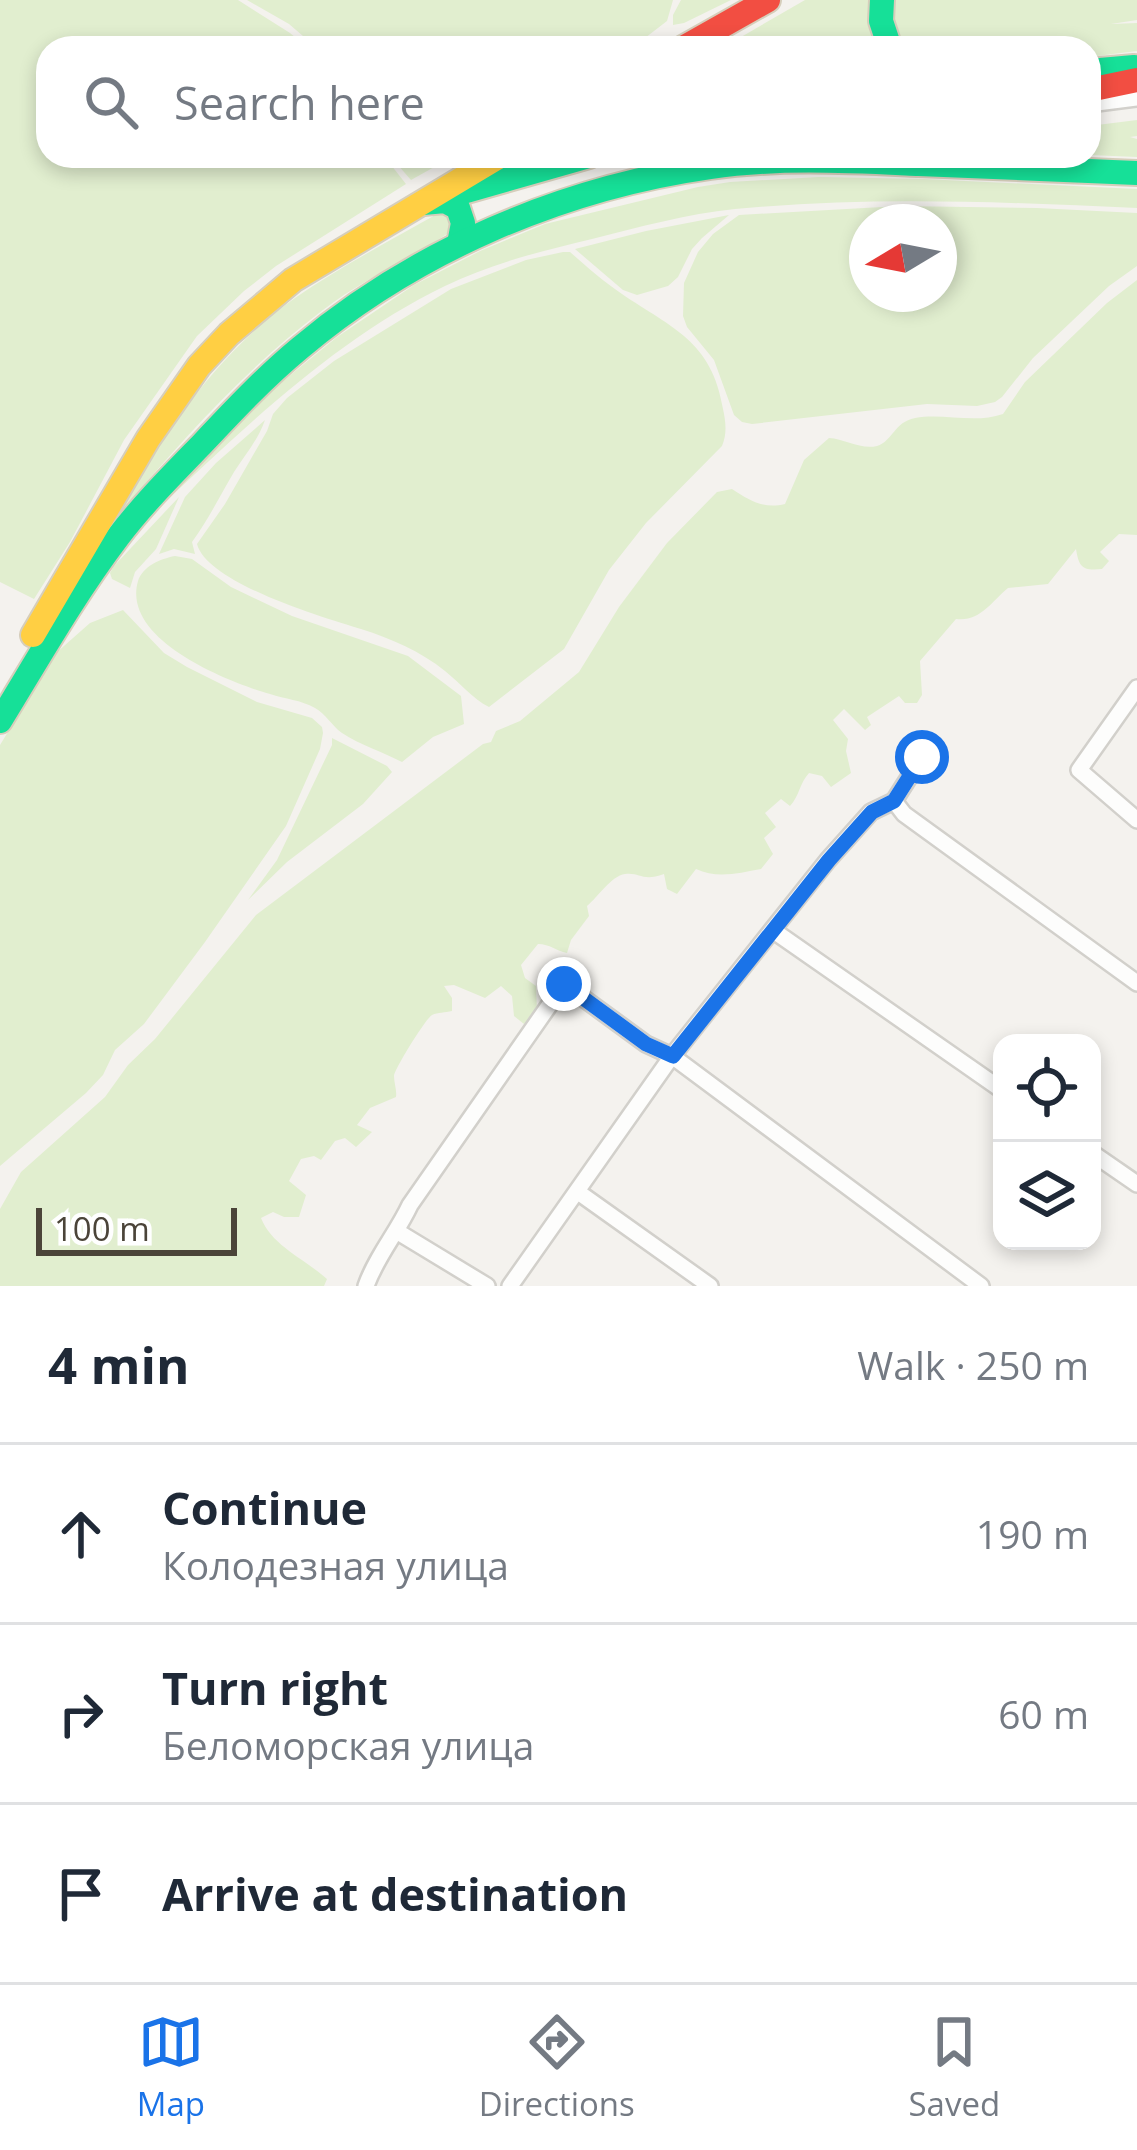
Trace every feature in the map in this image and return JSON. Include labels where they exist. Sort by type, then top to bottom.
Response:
[{"type":"main road","points":[[704,36],[768,0]]},
{"type":"main road","points":[[882,0],[886,36]]},
{"type":"main road","points":[[1101,85],[1130,72]]},
{"type":"main road","points":[[0,689],[148,440],[199,366],[293,280],[481,168]]},
{"type":"main road","points":[[432,200],[546,168]]},
{"type":"main road","points":[[0,721],[106,552],[150,497],[256,387],[333,322],[460,244],[539,210],[692,168]]},
{"type":"main road","points":[[658,176],[723,168]]},
{"type":"main road","points":[[1037,168],[1137,172]]},
{"type":"main road","points":[[432,200],[449,200],[460,211],[464,230],[460,244]]},
{"type":"street","points":[[1101,102],[1137,98]]},
{"type":"street","points":[[1137,688],[1079,770],[1137,820]]},
{"type":"street","points":[[510,1286],[673,1056],[829,860],[872,812],[894,801],[922,757]]},
{"type":"street","points":[[894,801],[904,814],[1137,983]]},
{"type":"street","points":[[774,932],[993,1084]]},
{"type":"street","points":[[366,1286],[410,1205],[564,984],[646,1044],[673,1056],[981,1286]]},
{"type":"street","points":[[1101,1159],[1137,1184]]},
{"type":"street","points":[[578,1192],[710,1286]]},
{"type":"street","points":[[398,1232],[487,1286]]},
{"type":"green space","points":[[0,0],[238,0],[294,36],[36,36],[36,168],[393,168],[406,184],[276,266],[197,336],[124,440],[34,599],[0,582]]},
{"type":"green space","points":[[247,0],[673,0],[667,21],[648,36],[303,36]]},
{"type":"green space","points":[[681,0],[731,0],[673,25]]},
{"type":"green space","points":[[805,0],[872,0],[877,36],[743,36]]},
{"type":"green space","points":[[892,0],[1137,0],[1137,20],[1111,24],[1137,23],[1137,51],[1101,56],[1101,36],[894,34]]},
{"type":"green space","points":[[1137,120],[1137,136],[1130,137],[1137,139],[1137,157],[1101,156],[1101,124]]},
{"type":"green space","points":[[400,168],[432,168],[411,180]]},
{"type":"green space","points":[[819,177],[1137,189],[1137,208],[886,201],[735,209],[645,226],[499,264],[401,310],[318,366],[131,534],[266,395],[337,337],[414,285],[545,224],[698,187]]},
{"type":"green space","points":[[957,207],[1137,213],[1137,266],[1033,358],[995,402],[927,404],[752,424],[734,415],[714,360],[683,316],[684,283],[698,252],[739,215],[849,209],[849,312],[957,312]]},
{"type":"green space","points":[[439,213],[452,215],[450,232],[354,289],[294,333],[212,410],[113,521],[192,399],[266,320],[312,287]]},
{"type":"green space","points":[[729,215],[692,249],[668,286],[637,295],[623,290],[575,249],[646,231]]},
{"type":"green space","points":[[570,252],[687,339],[710,367],[726,428],[722,446],[646,523],[609,570],[564,649],[489,707],[416,652],[269,597],[205,558],[197,544],[287,398],[334,361],[451,289],[526,260]]},
{"type":"green space","points":[[1137,280],[1137,535],[1119,534],[1100,552],[1109,561],[1102,569],[1083,566],[1076,549],[1048,584],[1008,588],[979,614],[956,619],[920,661],[922,695],[917,703],[905,703],[899,696],[867,717],[871,725],[865,730],[844,709],[833,720],[848,739],[851,773],[831,787],[822,776],[809,773],[790,806],[781,799],[765,813],[776,827],[764,838],[773,854],[761,869],[720,874],[696,869],[677,894],[667,889],[664,874],[625,874],[615,879],[587,906],[589,916],[567,953],[538,944],[521,965],[525,978],[536,986],[537,1011],[524,1024],[514,1016],[512,996],[501,986],[485,998],[454,985],[444,986],[452,998],[452,1011],[429,1018],[395,1072],[396,1097],[370,1108],[357,1125],[372,1132],[356,1147],[345,1138],[335,1141],[321,1160],[314,1156],[301,1159],[289,1181],[306,1195],[299,1217],[273,1212],[261,1218],[281,1244],[327,1279],[324,1286],[0,1286],[0,1209],[21,1172],[105,1097],[256,915],[491,742],[496,731],[520,721],[579,672],[667,543],[717,492],[732,489],[757,503],[785,504],[804,460],[829,438],[871,447],[915,418],[1003,414],[1025,382]]},
{"type":"green space","points":[[265,420],[192,542],[195,554],[174,549],[159,554],[185,497]]},
{"type":"green space","points":[[179,497],[156,549],[135,572],[130,588],[112,579],[114,566]]},
{"type":"green space","points":[[175,556],[192,559],[231,587],[292,616],[408,656],[461,696],[464,724],[433,737],[402,762],[349,737],[310,705],[205,669],[161,640],[137,602],[138,581],[144,571]]},
{"type":"green space","points":[[123,610],[164,653],[187,667],[257,702],[312,718],[322,727],[320,749],[286,826],[144,1024],[115,1050],[103,1075],[86,1093],[0,1166],[0,745],[56,653],[90,623]]},
{"type":"green space","points":[[332,738],[392,772],[363,804],[287,862],[248,900],[277,860]]},
{"type":"traffic: fast","points":[[882,0],[886,36]]},
{"type":"traffic: fast","points":[[1101,70],[1134,67]]},
{"type":"traffic: fast","points":[[442,198],[547,168]]},
{"type":"traffic: fast","points":[[0,721],[128,525],[250,394],[300,348],[392,282],[493,229],[600,190],[704,168]]},
{"type":"traffic: fast","points":[[1014,168],[1137,173]]},
{"type":"traffic: fast","points":[[423,203],[445,201],[458,208],[463,223],[459,244]]},
{"type":"traffic: slow","points":[[33,635],[148,439],[199,366],[229,334],[293,280],[480,168]]},
{"type":"traffic: jam","points":[[704,36],[768,0]]},
{"type":"traffic: jam","points":[[1101,88],[1137,80]]},
{"type":"route","points":[[564,984],[646,1044],[673,1056],[829,860],[872,812],[894,801],[922,757]]}]
